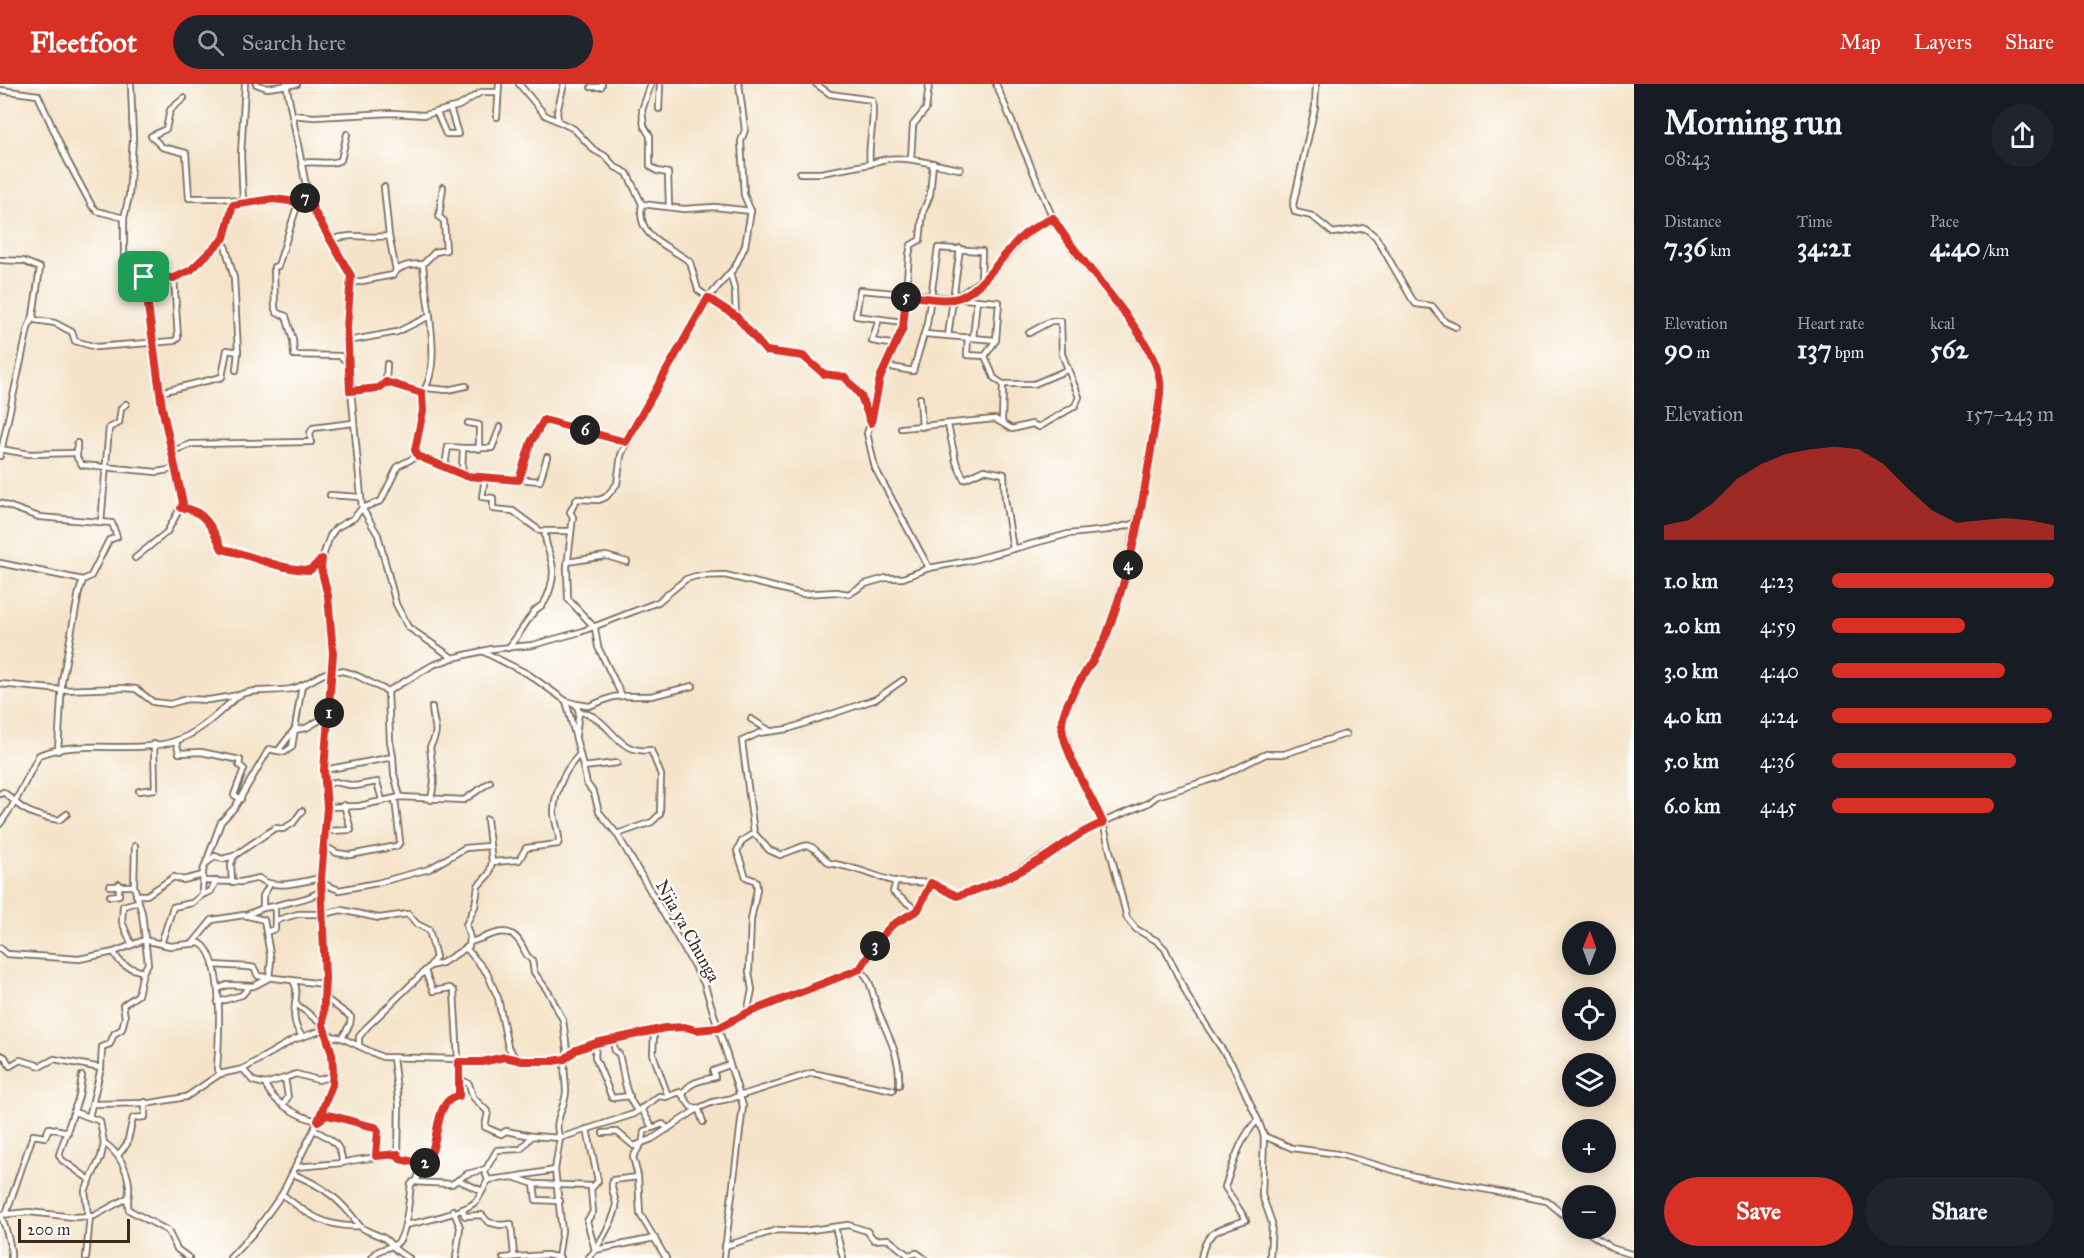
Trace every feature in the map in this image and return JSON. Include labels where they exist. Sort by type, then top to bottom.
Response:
[{"type":"street","points":[[131,84],[133,140],[129,196],[124,218],[124,261],[126,265],[141,267],[144,277],[164,421],[183,503],[167,532],[135,558]]},
{"type":"street","points":[[240,203],[245,84]]},
{"type":"street","points":[[256,84],[267,88],[291,85],[292,115],[308,196],[352,283],[348,341],[350,391],[362,508],[378,535],[396,604],[408,627],[453,657]]},
{"type":"street","points":[[497,117],[499,84]]},
{"type":"street","points":[[519,84],[545,115],[558,120],[580,134],[615,167],[627,173],[642,204],[642,220],[648,234],[657,243],[690,262],[698,290],[736,316],[766,351],[803,356],[824,374],[845,377],[861,396],[871,423]]},
{"type":"street","points":[[558,120],[556,112],[564,84]]},
{"type":"street","points":[[591,87],[601,87],[602,84]]},
{"type":"street","points":[[651,84],[642,110],[644,126],[650,135],[650,166],[657,171],[667,171],[669,206]]},
{"type":"street","points":[[659,109],[660,84]]},
{"type":"street","points":[[622,696],[598,647],[595,628],[568,599],[567,562],[573,517],[570,512],[577,499],[599,500],[606,497],[617,484],[621,455],[626,442],[708,298],[730,273],[745,246],[751,211],[744,195],[741,141],[745,130],[739,84]]},
{"type":"street","points":[[816,84],[830,94],[872,100],[873,125],[868,142],[870,164]]},
{"type":"street","points":[[911,159],[913,125],[926,110],[929,84]]},
{"type":"street","points":[[996,84],[1053,218],[1075,253],[1124,312],[1159,375],[1159,396],[1137,522],[1107,633],[1063,716],[1062,729],[1067,746],[1103,823],[1127,918],[1136,929],[1156,940],[1165,949],[1189,999],[1233,1066],[1258,1120],[1264,1136],[1262,1195],[1272,1223],[1270,1258]]},
{"type":"street","points":[[1316,84],[1315,107],[1293,205],[1295,212],[1312,216],[1333,233],[1365,228],[1376,237],[1412,300],[1416,304],[1432,306],[1444,322],[1456,327]]},
{"type":"street","points":[[0,90],[38,95],[67,159],[92,206],[98,211],[124,218]]},
{"type":"street","points":[[292,115],[314,117],[437,113],[459,106],[481,92],[498,92]]},
{"type":"street","points":[[184,98],[170,110],[166,129],[151,136],[162,147],[186,153],[189,198],[225,198],[240,203]]},
{"type":"street","points":[[437,113],[446,134],[458,134],[450,108]]},
{"type":"street","points":[[302,163],[315,161],[336,163],[341,160],[347,134]]},
{"type":"street","points":[[800,173],[821,173],[884,160],[911,159],[960,169]]},
{"type":"street","points":[[929,568],[875,468],[867,433],[880,378],[904,322],[909,255],[912,245],[920,240],[923,212],[930,195],[933,163]]},
{"type":"street","points":[[384,187],[389,236],[396,271]]},
{"type":"street","points":[[352,283],[393,275],[408,265],[423,264],[435,252],[446,250],[444,221],[440,217],[443,187]]},
{"type":"street","points":[[236,370],[238,352],[234,278],[224,238],[233,205],[273,199],[298,202],[308,196]]},
{"type":"street","points":[[298,202],[278,266],[274,267],[275,309],[277,313],[286,316],[293,340],[294,356],[340,356],[349,363]]},
{"type":"street","points":[[642,204],[684,209],[715,207],[751,211]]},
{"type":"street","points":[[954,299],[965,294],[991,272],[1017,241],[1032,229],[1053,218]]},
{"type":"street","points":[[331,240],[344,235],[372,239],[389,236]]},
{"type":"street","points":[[144,277],[174,278],[191,270],[224,238]]},
{"type":"street","points":[[886,366],[914,371],[925,334],[937,250],[960,248],[982,250],[981,280]]},
{"type":"street","points":[[948,336],[960,248]]},
{"type":"street","points":[[0,260],[23,261],[40,268],[33,316],[28,328],[0,452],[76,453]]},
{"type":"street","points":[[423,264],[433,350],[429,385],[422,393],[423,411],[415,450],[418,456],[462,473],[485,478],[540,481],[547,457]]},
{"type":"street","points":[[730,273],[735,294],[736,316]]},
{"type":"street","points":[[33,316],[39,321],[55,323],[68,329],[72,332],[75,341],[87,346],[174,341],[179,335],[174,278]]},
{"type":"street","points":[[904,322],[856,316],[860,290],[931,298],[999,302],[996,340],[985,356]]},
{"type":"street","points":[[977,300],[967,355],[985,356]]},
{"type":"street","points":[[348,341],[397,332],[430,316]]},
{"type":"street","points":[[879,319],[872,341],[896,345]]},
{"type":"street","points":[[901,428],[995,419],[1012,429],[1032,424],[1039,427],[1075,406],[1079,397],[1062,354],[1061,321],[1051,321],[1029,333]]},
{"type":"street","points":[[925,334],[996,340]]},
{"type":"street","points":[[161,392],[222,377],[226,350],[238,352]]},
{"type":"street","points":[[985,356],[994,378],[1003,384],[1034,384],[1067,370]]},
{"type":"street","points":[[350,391],[379,388],[386,382],[387,364]]},
{"type":"street","points":[[386,382],[422,393]]},
{"type":"street","points":[[1002,422],[1003,384]]},
{"type":"street","points":[[426,388],[447,390],[466,386]]},
{"type":"street","points":[[920,398],[922,427]]},
{"type":"street","points":[[100,523],[109,428],[118,423],[121,408],[126,404]]},
{"type":"street","points":[[519,480],[531,442],[544,420],[626,442]]},
{"type":"street","points":[[173,452],[191,444],[310,442],[310,433],[313,428],[352,423]]},
{"type":"street","points":[[468,423],[479,426],[479,449]]},
{"type":"street","points":[[948,425],[956,462],[964,479],[984,470],[1004,474],[1005,499],[1014,549]]},
{"type":"street","points":[[445,466],[448,447],[492,448],[500,427]]},
{"type":"street","points":[[77,444],[78,463],[82,465],[158,472],[174,469]]},
{"type":"street","points":[[462,473],[463,448]]},
{"type":"street","points":[[230,1258],[257,1229],[282,1194],[314,1130],[332,1085],[332,1054],[324,1030],[324,914],[321,881],[327,807],[324,770],[333,671],[328,596],[321,568],[322,559],[330,536],[336,528],[354,518],[362,508],[381,501],[398,466],[418,456]]},
{"type":"street","points":[[485,478],[482,497],[493,498],[493,509],[513,511],[537,529],[571,531]]},
{"type":"street","points":[[330,495],[360,497]]},
{"type":"street","points":[[0,503],[39,517],[112,524],[117,537],[109,540],[90,576],[83,580],[0,563]]},
{"type":"street","points":[[181,508],[189,508],[206,520],[214,528],[222,549],[248,554],[269,564],[295,570],[310,570],[322,559]]},
{"type":"street","points":[[0,684],[62,690],[136,689],[153,702],[170,704],[187,699],[209,700],[263,689],[291,689],[333,671],[351,674],[373,687],[388,691],[436,663],[453,657],[533,645],[658,602],[686,579],[696,576],[724,575],[802,594],[836,592],[849,594],[865,584],[886,578],[903,578],[929,568],[1068,534],[1108,530],[1137,522]]},
{"type":"street","points":[[508,648],[528,624],[533,613],[543,604],[551,584],[553,572],[550,556],[545,547],[545,531]]},
{"type":"street","points":[[567,562],[606,556],[627,562]]},
{"type":"street","points":[[58,752],[62,690],[70,631],[83,580]]},
{"type":"street","points":[[436,663],[439,659],[439,648]]},
{"type":"street","points":[[482,651],[528,674],[566,701],[576,704],[589,706],[613,697],[651,696],[693,686]]},
{"type":"street","points":[[903,680],[876,699],[804,724],[770,731],[742,741],[754,833],[773,853],[780,855],[801,845],[810,845],[820,851],[829,863],[848,866],[896,881],[931,883],[957,896],[1040,860],[1082,833],[1157,796],[1218,777],[1266,754],[1284,754],[1346,734]]},
{"type":"street","points":[[202,895],[203,878],[221,822],[240,799],[269,749],[278,751],[294,730],[302,685]]},
{"type":"street","points":[[324,846],[337,853],[350,855],[397,846],[400,842],[398,798],[390,741],[388,691]]},
{"type":"street","points":[[0,824],[15,802],[39,755],[84,747],[176,741],[208,723],[239,695]]},
{"type":"street","points":[[566,701],[576,735]]},
{"type":"street","points":[[576,704],[579,712],[576,735]]},
{"type":"street","points":[[431,800],[434,781],[430,747],[437,737],[432,707]]},
{"type":"street","points":[[579,712],[601,721],[613,736],[628,748],[651,750],[661,775],[660,814],[652,822],[617,834]]},
{"type":"street","points":[[294,730],[306,728],[329,715]]},
{"type":"street","points":[[751,719],[770,731]]},
{"type":"street","name":"Njia ya Chunga","points":[[576,735],[583,767],[599,812],[617,834],[704,983],[738,1096],[742,1114],[724,1258]]},
{"type":"street","points":[[176,741],[179,753],[201,752],[240,760],[239,765],[244,769],[234,795],[240,799]]},
{"type":"street","points":[[139,791],[155,789],[154,744]]},
{"type":"street","points":[[492,862],[519,860],[526,848],[558,844],[559,833],[554,812],[558,790],[564,774],[580,754]]},
{"type":"street","points":[[324,770],[393,757]]},
{"type":"street","points":[[583,767],[617,763]]},
{"type":"street","points":[[325,785],[335,782],[355,786],[377,782],[382,801]]},
{"type":"street","points":[[327,807],[358,806],[398,798],[464,800],[490,782]]},
{"type":"street","points":[[0,794],[3,792],[11,796],[23,809],[50,819],[59,820],[67,814]]},
{"type":"street","points":[[326,831],[351,830],[344,805]]},
{"type":"street","points":[[208,862],[214,856],[222,859],[234,856],[275,828],[283,829],[293,823],[302,812]]},
{"type":"street","points":[[430,966],[442,963],[466,948],[470,942],[466,925],[475,906],[478,886],[489,874],[492,862],[487,819]]},
{"type":"street","points":[[747,1013],[752,990],[749,972],[751,920],[757,889],[756,881],[746,877],[737,851],[742,841],[754,833]]},
{"type":"street","points":[[89,1117],[101,1068],[102,1047],[110,1044],[114,1034],[122,1029],[125,1017],[123,1005],[138,995],[143,972],[148,964],[142,913],[134,886],[135,846]]},
{"type":"street","points":[[136,895],[147,895],[174,877],[183,880],[203,878],[232,882],[259,878],[270,884],[321,881],[339,890],[377,883],[429,868],[465,848],[489,846]]},
{"type":"street","points":[[232,882],[231,864],[234,856]]},
{"type":"street","points":[[161,944],[173,908],[192,903],[214,887],[216,881]]},
{"type":"street","points":[[896,881],[893,892],[918,910]]},
{"type":"street","points":[[295,1002],[324,1030],[382,1057],[432,1057],[482,1062],[505,1057],[517,1060],[553,1061],[566,1058],[596,1043],[673,1027],[696,1030],[718,1028],[747,1013],[860,969],[880,938],[892,925],[918,910],[931,883]]},
{"type":"street","points":[[110,886],[119,884],[134,886]]},
{"type":"street","points":[[110,896],[119,895],[119,884]]},
{"type":"street","points":[[263,908],[263,896],[270,884]]},
{"type":"street","points":[[194,942],[212,920],[246,915],[263,908],[291,904],[298,898],[315,896],[322,890]]},
{"type":"street","points":[[132,945],[122,922],[123,906],[137,902]]},
{"type":"street","points":[[266,932],[274,930],[277,920],[275,906]]},
{"type":"street","points":[[277,920],[298,914],[324,914],[349,910],[379,918],[408,914],[417,924],[429,930],[436,957],[430,966],[366,1028],[359,1037],[359,1046]]},
{"type":"street","points":[[246,915],[264,920],[271,960],[269,978]]},
{"type":"street","points":[[470,942],[483,940],[492,932],[505,931],[517,937],[526,956],[532,960],[534,972],[560,1012],[566,1058],[563,1081],[566,1091],[558,1116],[561,1138],[555,1170],[560,1201],[562,1242],[559,1258],[512,1256],[503,1258]]},
{"type":"street","points":[[0,948],[7,954],[79,959],[114,952],[144,940],[161,944],[176,945],[194,942],[204,945],[213,965],[218,989],[217,1069],[220,1074]]},
{"type":"street","points":[[466,948],[487,973],[498,998],[508,1047],[517,1060]]},
{"type":"street","points":[[114,952],[119,963],[128,969],[143,972]]},
{"type":"street","points":[[213,965],[251,967],[258,976],[324,984]]},
{"type":"street","points":[[860,969],[871,982],[878,1009],[894,1043],[899,1085]]},
{"type":"street","points":[[372,1258],[378,1250],[396,1244],[405,1225],[413,1182],[433,1149],[444,1107],[453,1096],[459,1096],[460,1079],[454,991],[450,988],[433,991],[425,971]]},
{"type":"street","points":[[218,1002],[242,995],[249,987],[269,978]]},
{"type":"street","points":[[293,981],[297,987],[293,1012],[295,1026],[302,1036]]},
{"type":"street","points":[[218,989],[227,985],[249,987]]},
{"type":"street","points":[[324,998],[351,1017],[342,1038]]},
{"type":"street","points":[[93,1104],[145,1102],[186,1097],[220,1074],[243,1069],[302,1036],[324,1030]]},
{"type":"street","points":[[654,1032],[653,1054],[668,1096]]},
{"type":"street","points":[[613,1040],[615,1051],[619,1053],[623,1077],[632,1105],[640,1109],[652,1127]]},
{"type":"street","points":[[596,1043],[595,1057],[612,1098],[630,1096]]},
{"type":"street","points":[[0,1055],[5,1057],[10,1066],[20,1060],[41,1066],[54,1059],[101,1068]]},
{"type":"street","points":[[393,1058],[399,1105],[398,1154],[400,1159],[423,1164]]},
{"type":"street","points":[[683,1095],[685,1089],[692,1084],[714,1077],[713,1071],[729,1065]]},
{"type":"street","points":[[243,1069],[253,1081],[265,1084],[296,1074],[318,1080],[332,1076]]},
{"type":"street","points":[[603,1133],[617,1132],[631,1146],[652,1139],[699,1109],[812,1072],[893,1090]]},
{"type":"street","points":[[82,1076],[60,1157],[90,1180]]},
{"type":"street","points":[[283,1105],[288,1097],[285,1078]]},
{"type":"street","points":[[460,1079],[469,1084],[473,1097],[488,1112],[485,1127],[501,1134],[506,1131],[561,1138],[640,1109],[659,1096],[677,1093],[683,1095],[691,1107],[699,1109]]},
{"type":"street","points":[[265,1084],[268,1093],[283,1105],[318,1121]]},
{"type":"street","points":[[118,1155],[127,1144],[133,1118],[145,1117],[145,1102]]},
{"type":"street","points":[[699,1109],[703,1122]]},
{"type":"street","points":[[74,1112],[100,1121],[104,1143],[85,1198],[89,1216],[86,1258]]},
{"type":"street","points":[[318,1121],[327,1115],[352,1119],[364,1127],[375,1127],[378,1131],[376,1156]]},
{"type":"street","points":[[1201,1258],[1204,1242],[1214,1232],[1246,1220],[1225,1186],[1236,1155],[1250,1127],[1258,1120]]},
{"type":"street","points":[[666,1258],[640,1214],[638,1177],[633,1153],[643,1141],[644,1131],[663,1124],[668,1129]]},
{"type":"street","points":[[11,1258],[2,1215],[33,1135],[45,1137],[49,1128],[68,1132]]},
{"type":"street","points":[[513,1177],[534,1184],[593,1186],[598,1181],[587,1129]]},
{"type":"street","points":[[314,1130],[337,1143],[342,1152],[342,1163]]},
{"type":"street","points":[[413,1182],[448,1184],[469,1173],[484,1170],[496,1150],[521,1149],[532,1136]]},
{"type":"street","points":[[1264,1136],[1292,1148],[1338,1154],[1414,1176],[1547,1201],[1562,1214]]},
{"type":"street","points":[[104,1143],[118,1155],[129,1186],[127,1198],[129,1210],[168,1231],[177,1250],[189,1258]]},
{"type":"street","points":[[296,1167],[342,1163],[355,1158],[370,1160],[376,1156],[398,1154]]},
{"type":"street","points":[[484,1170],[488,1180]]},
{"type":"street","points":[[405,1225],[422,1220],[436,1220],[453,1210],[462,1209],[476,1201],[480,1190],[488,1180],[555,1170]]},
{"type":"street","points":[[293,1174],[309,1179],[335,1196],[350,1210],[359,1226]]},
{"type":"street","points":[[588,1258],[595,1250],[615,1211],[616,1204],[611,1186],[613,1180],[638,1177]]},
{"type":"street","points":[[458,1180],[480,1190]]},
{"type":"street","points":[[534,1184],[536,1200],[560,1201]]},
{"type":"street","points":[[593,1186],[593,1212],[587,1221],[595,1250]]},
{"type":"street","points":[[282,1194],[316,1219],[328,1223],[359,1226],[383,1238],[397,1253],[409,1258]]},
{"type":"street","points":[[2,1215],[29,1212],[89,1216],[115,1207],[127,1198]]},
{"type":"street","points":[[462,1209],[465,1216],[482,1215],[488,1222],[511,1224],[514,1245],[512,1256]]},
{"type":"street","points":[[453,1210],[458,1217],[460,1227],[456,1258]]},
{"type":"street","points":[[725,1246],[777,1230],[848,1226],[862,1229],[874,1240],[888,1239],[902,1252],[908,1255],[917,1253],[924,1258]]},
{"type":"street","points":[[835,1227],[843,1258]]},
{"type":"street","points":[[595,1250],[655,1238]]},
{"type":"street","points":[[1598,1239],[1611,1248],[1634,1255]]},
{"type":"route","points":[[308,196],[314,211],[351,276],[347,327],[350,391],[379,388],[386,382],[422,393],[423,411],[415,450],[418,456],[466,476],[485,478],[498,476],[509,480],[519,480],[531,442],[544,420],[626,442],[708,298],[736,316],[760,347],[766,351],[803,356],[824,374],[845,377],[861,396],[871,423],[880,378],[903,328],[906,295],[954,299],[965,294],[991,272],[1017,241],[1032,229],[1053,218],[1075,253],[1124,312],[1152,358],[1160,381],[1152,449],[1132,549],[1100,651],[1063,716],[1062,729],[1067,746],[1103,823],[1082,833],[1040,860],[999,881],[973,891],[957,896],[931,883],[918,910],[892,925],[880,938],[860,969],[747,1013],[718,1028],[696,1030],[685,1027],[665,1028],[638,1036],[596,1043],[576,1050],[565,1059],[553,1061],[522,1061],[505,1057],[482,1062],[459,1062],[459,1096],[453,1096],[441,1113],[434,1146],[426,1162],[423,1164],[400,1159],[398,1154],[376,1156],[378,1130],[375,1127],[364,1127],[353,1122],[352,1119],[327,1115],[318,1121],[332,1085],[333,1070],[332,1054],[323,1030],[325,978],[321,878],[327,807],[324,770],[333,653],[328,596],[321,568],[322,559],[310,570],[295,570],[269,564],[248,554],[222,549],[214,528],[206,520],[189,508],[181,508],[183,503],[173,468],[169,432],[164,421],[144,277],[174,278],[191,270],[224,238],[233,205],[238,202],[257,203],[273,199],[298,202],[308,196]]}]
